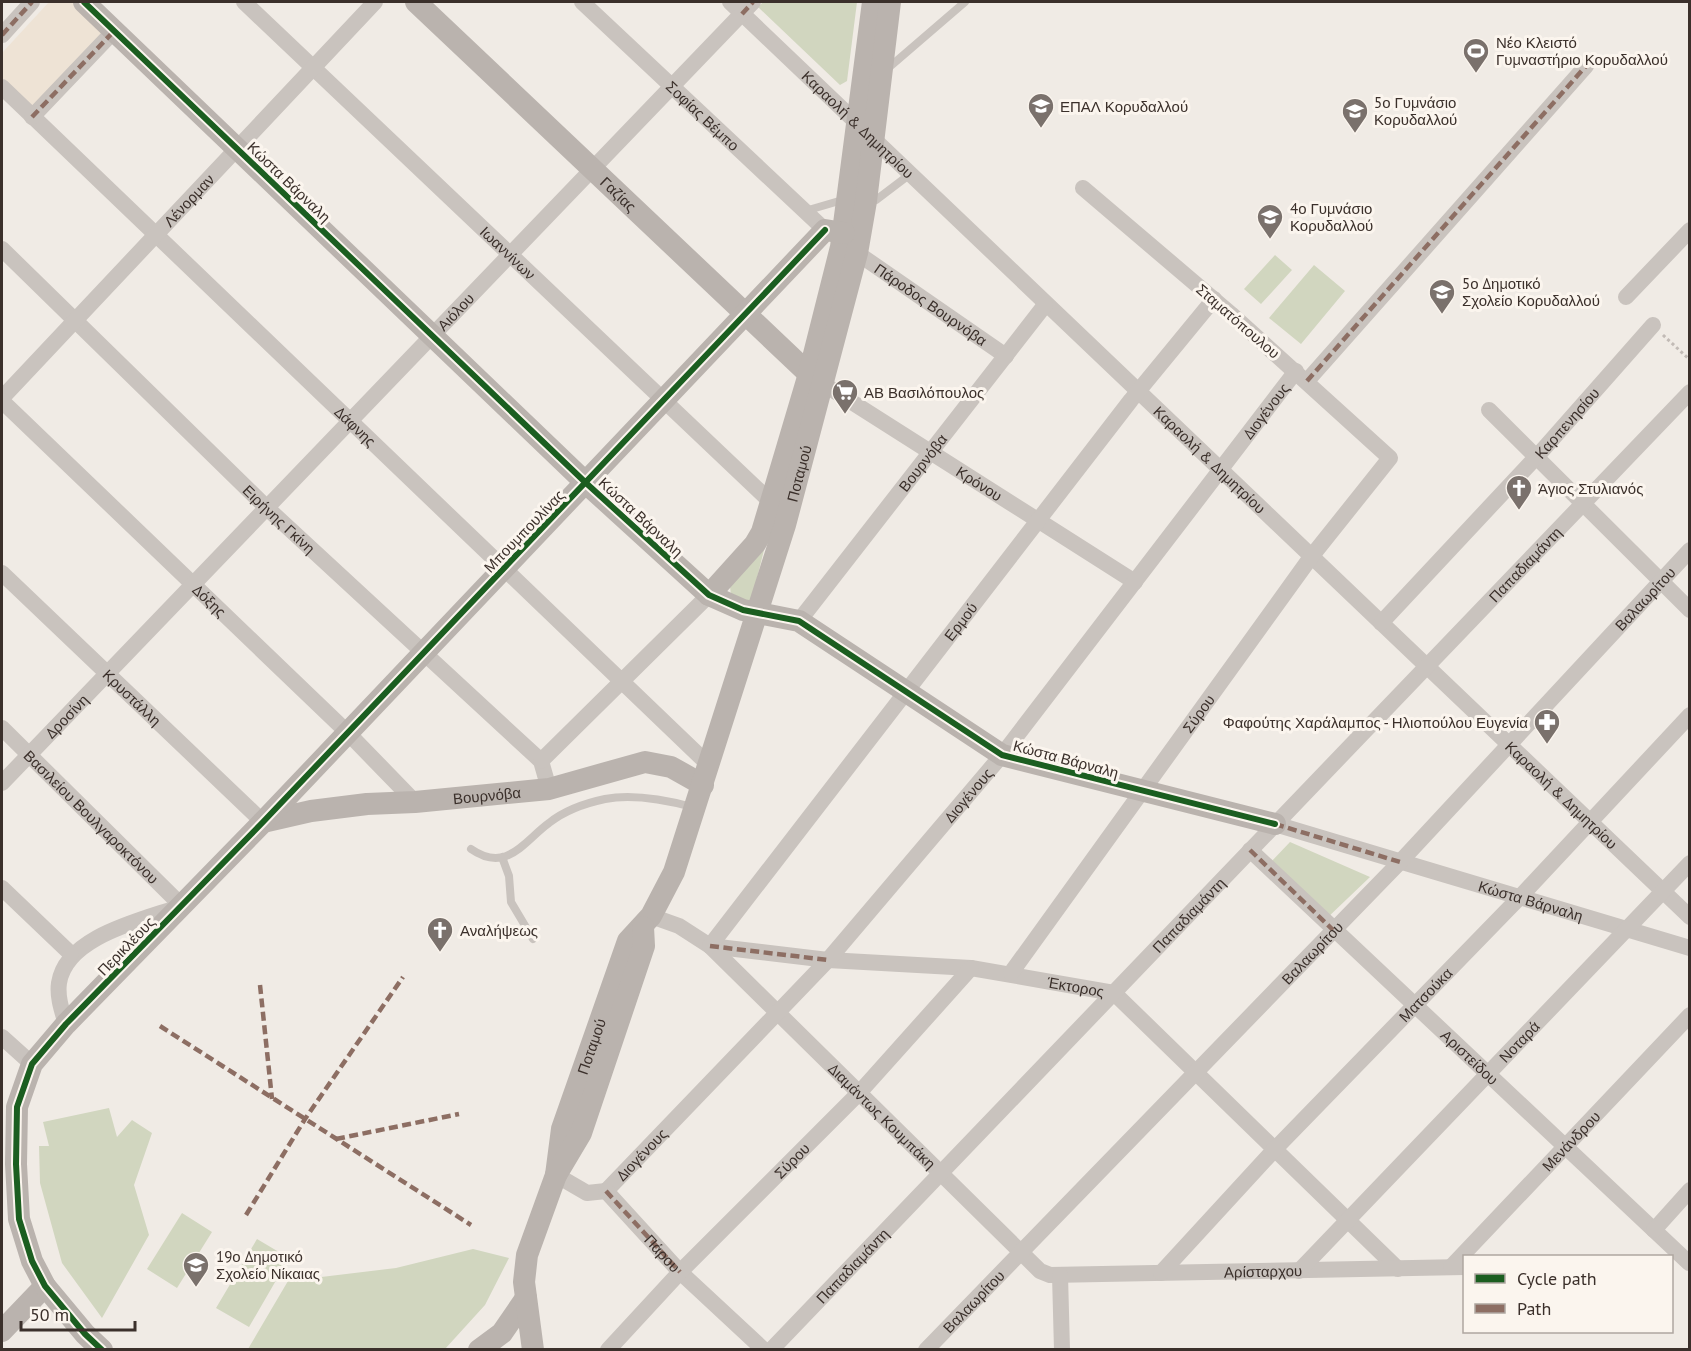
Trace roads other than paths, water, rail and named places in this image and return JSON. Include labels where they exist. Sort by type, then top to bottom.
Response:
[{"type":"street","points":[[2,35],[32,2]]},
{"type":"street","name":"Κώστα Βάρναλη","points":[[84,2],[586,483],[709,595],[728,605],[799,621],[903,692],[1002,755],[1275,824],[1689,948]]},
{"type":"street","name":"Ιωαννίνων","points":[[244,2],[772,503]]},
{"type":"street","name":"Λένορμαν","points":[[2,399],[375,2]]},
{"type":"street","name":"Γαζίας","points":[[416,2],[816,379]]},
{"type":"street","name":"Σοφίας Βέμπο","points":[[582,2],[805,211],[835,231]]},
{"type":"street","name":"Καραολή & Δημητρίου","points":[[729,2],[748,8],[865,132],[909,175],[1689,917]]},
{"type":"street","name":"Ποταμού","points":[[533,1350],[524,1282],[527,1255],[556,1175],[581,1133],[644,946],[647,922],[674,872],[785,525],[816,379],[835,231],[863,204],[873,2]]},
{"type":"street","name":"Ποταμού","points":[[709,595],[755,544],[816,379],[857,253],[869,175],[865,132],[880,75],[890,2]]},
{"type":"street","name":"Αιόλου","points":[[107,674],[748,8]]},
{"type":"street","points":[[32,117],[114,31]]},
{"type":"street","name":"Διογένους","points":[[606,1191],[828,960],[1002,755],[1221,472],[1301,376],[1586,66]]},
{"type":"street","name":"Δάφνης","points":[[2,87],[621,681],[706,775]]},
{"type":"street","name":"Σταματόπουλου","points":[[1083,188],[1214,299],[1390,458]]},
{"type":"street","points":[[1626,297],[1689,230]]},
{"type":"street","name":"Μπουμπουλίνας","points":[[263,822],[747,314],[835,231]]},
{"type":"street","name":"Ειρήνης Γκίνη","points":[[2,249],[267,508],[541,761]]},
{"type":"street","name":"Πάροδος Βουρνόβα","points":[[857,253],[1006,356]]},
{"type":"street","name":"Ερμού","points":[[710,946],[1036,520],[1214,299]]},
{"type":"street","name":"Βουρνόβα","points":[[799,621],[1045,305]]},
{"type":"street","name":"Καρπενησίου","points":[[1381,623],[1535,458],[1653,325]]},
{"type":"street","name":"Παπαδιαμάντη","points":[[1604,478],[1689,378]]},
{"type":"street","name":"Κρόνου","points":[[816,379],[1135,582]]},
{"type":"street","name":"Παπαδιαμάντη","points":[[771,1350],[1604,478],[1689,392]]},
{"type":"street","name":"Δόξης","points":[[2,399],[348,733],[416,802]]},
{"type":"street","points":[[1489,410],[1689,610]]},
{"type":"street","name":"Σύρου","points":[[1011,973],[1140,791],[1311,557],[1390,458]]},
{"type":"street","name":"Βαλαωρίτου","points":[[926,1350],[1400,862],[1689,550]]},
{"type":"street","name":"Κρυστάλλη","points":[[2,573],[263,822]]},
{"type":"street","points":[[549,789],[541,761],[709,595]]},
{"type":"street","name":"Δροσίνη","points":[[2,783],[107,674]]},
{"type":"street","name":"Ματσούκα","points":[[1161,1273],[1275,1149],[1520,897],[1689,715]]},
{"type":"street","name":"Βασιλείου Βουλγαροκτόνου","points":[[2,728],[182,906]]},
{"type":"street","name":"Βουρνόβα","points":[[263,822],[367,804],[416,802],[549,789],[645,762],[706,775]]},
{"type":"street","name":"Περικλέους","points":[[11,1095],[32,1064],[66,1024],[263,822]]},
{"type":"street","name":"Αριστείδου","points":[[1250,850],[1689,1263]]},
{"type":"street","name":"Νοταρά","points":[[1299,1271],[1346,1218],[1689,863]]},
{"type":"street","points":[[2,888],[72,954]]},
{"type":"street","points":[[66,1024],[58,996],[59,984],[62,970],[72,954],[104,935],[182,906]]},
{"type":"street","name":"Έκτορος","points":[[647,922],[679,926],[710,946],[828,960],[971,968],[1011,973],[1114,993],[1398,1269]]},
{"type":"street","name":"Διαμάντως Κουμπάκη","points":[[710,946],[1040,1271],[1050,1275],[1060,1275]]},
{"type":"street","name":"Σύρου","points":[[608,1350],[680,1272],[859,1092],[971,968]]},
{"type":"street","name":"Μενάνδρου","points":[[1469,1255],[1565,1147],[1689,1015]]},
{"type":"street","points":[[2,1037],[32,1064]]},
{"type":"street","points":[[11,1095],[17,1107],[16,1164],[19,1219],[33,1261],[45,1286],[85,1334],[102,1350]]},
{"type":"street","points":[[556,1175],[587,1193],[606,1191]]},
{"type":"street","points":[[1654,1230],[1689,1190]]},
{"type":"street","name":"Πάρου","points":[[606,1191],[680,1272],[764,1350]]},
{"type":"street","points":[[1673,1263],[1689,1263]]},
{"type":"street","name":"Αρίσταρχου","points":[[1060,1275],[1458,1267]]},
{"type":"street","points":[[1060,1275],[1062,1350]]},
{"type":"street","points":[[2,1331],[45,1286]]},
{"type":"street","points":[[479,1350],[502,1334],[526,1298]]},
{"type":"lane","points":[[880,75],[965,2]]},
{"type":"lane","points":[[805,211],[863,204],[909,175]]},
{"type":"lane","points":[[471,849],[480,855],[502,857],[514,855],[549,823],[567,813],[605,799],[653,800],[695,808]]},
{"type":"lane","points":[[502,857],[512,902],[533,939]]},
{"type":"place","name":"Νέο Κλειστό Γυμναστήριο Κορυδαλλού","points":[[1476,74]]},
{"type":"place","name":"ΕΠΑΛ Κορυδαλλού","points":[[1041,129]]},
{"type":"place","name":"5ο Γυμνάσιο Κορυδαλλού","points":[[1355,134]]},
{"type":"place","name":"4ο Γυμνάσιο Κορυδαλλού","points":[[1270,240]]},
{"type":"place","name":"5ο Δημοτικό Σχολείο Κορυδαλλού","points":[[1442,315]]},
{"type":"place","name":"ΑΒ Βασιλόπουλος","points":[[845,415]]},
{"type":"place","name":"Άγιος Στυλιανός","points":[[1519,511]]},
{"type":"place","name":"Φαφούτης Χαράλαμπος - Ηλιοπούλου Ευγενία","points":[[1547,745]]},
{"type":"place","name":"Αναλήψεως","points":[[440,953]]},
{"type":"place","name":"19ο Δημοτικό Σχολείο Νίκαιας","points":[[196,1288]]}]
